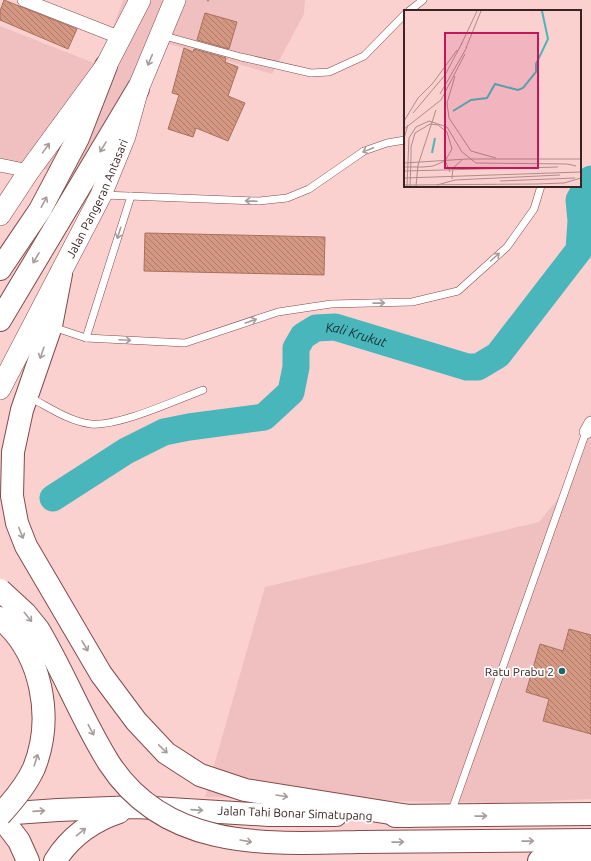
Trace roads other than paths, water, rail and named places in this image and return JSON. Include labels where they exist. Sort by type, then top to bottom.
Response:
[{"type":"highway","points":[[0,270],[40,210],[78,138],[106,66]]},
{"type":"highway","points":[[0,320],[138,89]]},
{"type":"highway","points":[[61,274],[51,326],[22,410],[13,452],[12,496],[17,523],[26,546],[101,674],[136,721],[166,753],[200,775],[246,790],[409,816]]},
{"type":"highway","points":[[0,590],[25,613],[38,628],[110,764],[131,789],[155,811],[196,830],[256,843],[591,840]]},
{"type":"highway","points":[[0,618],[23,646],[34,667],[42,695],[42,740],[33,769],[18,794],[0,815],[19,841],[28,861]]},
{"type":"highway","points":[[55,861],[71,841],[88,827],[112,815],[136,807]]},
{"type":"highway","name":"Jalan Tahi Bonar Simatupang","points":[[0,815],[58,810],[136,807],[269,815],[450,816],[591,814]]},
{"type":"highway","points":[[539,861],[591,859]]},
{"type":"main road","points":[[0,215],[29,171],[106,66],[140,0]]},
{"type":"main road","name":"Jalan Pangeran Antasari","points":[[0,389],[101,195],[125,136],[138,89],[175,0]]},
{"type":"street","points":[[24,0],[121,38]]},
{"type":"street","points":[[0,165],[29,171]]},
{"type":"lane","points":[[410,10],[423,0]]},
{"type":"lane","points":[[160,35],[241,57],[311,73],[329,72],[364,56],[404,15]]},
{"type":"lane","points":[[101,195],[259,201],[287,198],[309,189],[364,151],[387,143],[404,140]]},
{"type":"lane","points":[[51,326],[86,338],[185,343],[278,312],[331,304],[412,302],[458,291],[507,247],[534,209],[541,187]]},
{"type":"lane","points":[[86,338],[130,196]]},
{"type":"lane","points":[[27,396],[65,416],[92,424],[132,417],[203,390]]},
{"type":"lane","points":[[450,816],[588,427]]},
{"type":"waterway","name":"Kali Krukut","points":[[53,498],[126,451],[164,432],[189,427],[264,417],[291,392],[296,367],[296,348],[303,336],[316,328],[335,327],[467,367],[478,367],[498,355],[579,250],[581,221],[579,200],[591,179]]},
{"type":"place","name":"Ratu Prabu 2","points":[[562,671]]}]
